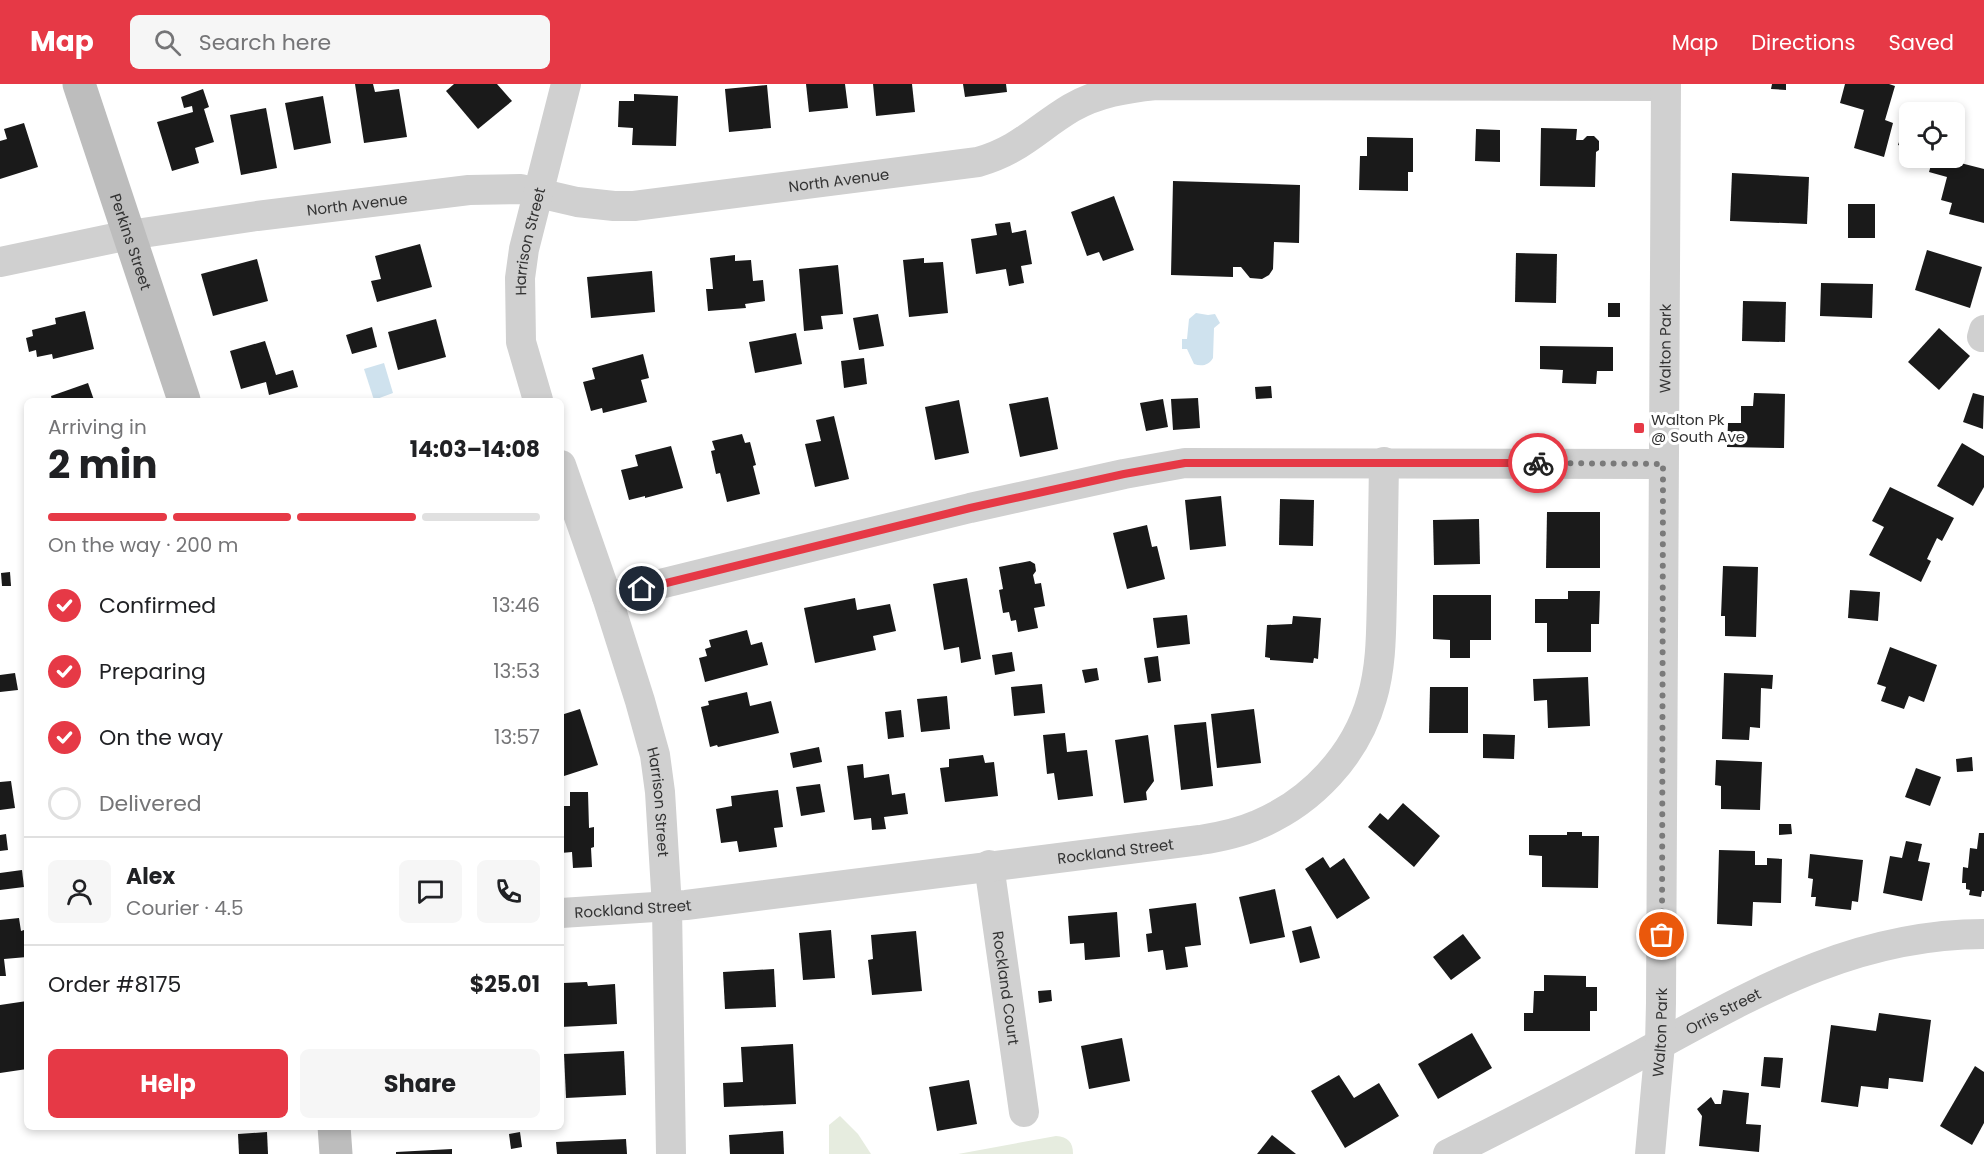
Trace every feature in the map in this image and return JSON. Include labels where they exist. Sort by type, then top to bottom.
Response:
[{"type":"street","name":"Perkins Street","points":[[79,84],[183,398]]},
{"type":"street","name":"Harrison Street","points":[[537,398],[521,342],[520,278],[524,249],[566,84]]},
{"type":"street","name":"North Avenue","points":[[0,262],[129,235],[269,214],[429,194],[504,189],[539,192],[586,203],[634,206],[978,162],[997,157],[1012,149],[1067,111],[1091,99],[1132,87],[1335,84],[1666,85]]},
{"type":"street","name":"Walton Park","points":[[1650,1154],[1660,1044],[1663,866],[1666,85]]},
{"type":"street","name":"Rockland Street","points":[[564,913],[667,907],[1189,842],[1239,832],[1284,812],[1323,782],[1342,759],[1358,734],[1372,698],[1380,649],[1384,462]]},
{"type":"street","points":[[607,597],[970,508],[1185,463],[1663,464]]},
{"type":"street","name":"Harrison Street","points":[[564,474],[607,597],[655,755],[660,792],[667,907],[671,1154]]},
{"type":"street","name":"Rockland Court","points":[[989,866],[1024,1112]]},
{"type":"street","name":"Orris Street","points":[[1448,1154],[1779,983],[1825,962],[1898,942],[1936,936],[1984,934]]},
{"type":"street","points":[[334,1130],[336,1154]]},
{"type":"shaded area","points":[[840,1116],[858,1134],[871,1154],[829,1154],[829,1125]]},
{"type":"shaded area","points":[[1056,1136],[1069,1141],[1073,1154],[958,1154]]},
{"type":"water","points":[[1196,313],[1215,314],[1220,323],[1214,328],[1213,358],[1207,364],[1202,365],[1194,364],[1187,349],[1182,349],[1182,339],[1187,339],[1189,319]]},
{"type":"water","points":[[384,363],[393,393],[373,398],[364,369]]},
{"type":"building","points":[[355,84],[373,84],[375,92],[399,89],[407,137],[364,143]]},
{"type":"building","points":[[454,84],[497,84],[512,101],[478,129],[446,91]]},
{"type":"building","points":[[806,84],[845,84],[848,108],[809,112]]},
{"type":"building","points":[[873,84],[912,84],[915,112],[876,116]]},
{"type":"building","points":[[963,84],[1006,84],[1007,92],[965,97]]},
{"type":"building","points":[[1772,84],[1786,84],[1786,90],[1771,89]]},
{"type":"building","points":[[1845,84],[1895,86],[1885,120],[1893,123],[1884,157],[1854,148],[1864,110],[1840,103]]},
{"type":"building","points":[[767,85],[771,128],[729,132],[725,89]]},
{"type":"building","points":[[203,89],[209,107],[204,109],[214,142],[195,148],[199,163],[172,171],[157,122],[193,112],[192,106],[184,108],[181,97]]},
{"type":"building","points":[[634,94],[678,96],[676,146],[632,145],[633,128],[618,127],[619,101],[634,101]]},
{"type":"building","points":[[323,96],[331,143],[294,150],[285,103]]},
{"type":"building","points":[[266,108],[277,168],[241,175],[230,115]]},
{"type":"building","points":[[24,123],[38,167],[0,179],[0,141],[7,139],[4,129]]},
{"type":"building","points":[[1541,128],[1577,129],[1576,140],[1594,136],[1599,141],[1599,150],[1596,152],[1595,187],[1540,186]]},
{"type":"building","points":[[1476,129],[1500,130],[1500,162],[1475,161]]},
{"type":"building","points":[[1367,137],[1413,138],[1413,172],[1408,172],[1408,191],[1359,190],[1360,156],[1367,156]]},
{"type":"building","points":[[1965,164],[1984,169],[1984,223],[1949,214],[1952,203],[1941,200],[1947,177],[1929,172],[1930,168],[1965,168]]},
{"type":"building","points":[[1732,173],[1809,177],[1807,224],[1730,221]]},
{"type":"building","points":[[1173,181],[1300,185],[1299,243],[1274,242],[1273,269],[1262,279],[1250,278],[1241,267],[1233,267],[1233,277],[1171,275]]},
{"type":"building","points":[[1114,196],[1134,250],[1103,261],[1099,252],[1087,256],[1071,212]]},
{"type":"building","points":[[1848,204],[1875,204],[1875,238],[1848,238]]},
{"type":"building","points":[[1010,222],[1012,233],[1026,230],[1032,264],[1021,266],[1024,283],[1009,286],[1006,269],[976,274],[971,239],[997,235],[995,224]]},
{"type":"building","points":[[420,244],[432,287],[377,302],[371,281],[381,279],[375,256]]},
{"type":"building","points":[[1927,250],[1982,267],[1970,308],[1915,290]]},
{"type":"building","points":[[1516,253],[1557,254],[1556,303],[1515,302]]},
{"type":"building","points":[[735,255],[735,261],[751,260],[753,281],[763,280],[765,301],[745,304],[746,308],[708,311],[706,289],[713,289],[710,258]]},
{"type":"building","points":[[924,258],[924,263],[943,262],[948,313],[909,317],[903,260]]},
{"type":"building","points":[[257,259],[268,301],[213,316],[201,274]]},
{"type":"building","points":[[838,265],[843,314],[821,316],[823,329],[804,331],[799,269]]},
{"type":"building","points":[[652,271],[655,312],[591,318],[587,277]]},
{"type":"building","points":[[1821,283],[1873,284],[1872,318],[1820,316]]},
{"type":"building","points":[[1743,301],[1786,302],[1785,342],[1742,341]]},
{"type":"building","points":[[1608,303],[1620,303],[1620,317],[1608,317]]},
{"type":"building","points":[[85,311],[94,349],[53,359],[52,354],[37,357],[36,350],[29,352],[26,338],[33,336],[32,330],[56,324],[55,318]]},
{"type":"building","points":[[878,314],[884,346],[859,350],[853,318]]},
{"type":"building","points":[[436,319],[446,357],[398,370],[388,332]]},
{"type":"building","points":[[372,327],[377,347],[352,354],[346,335]]},
{"type":"building","points":[[1939,328],[1970,356],[1939,390],[1908,362]]},
{"type":"building","points":[[796,333],[802,364],[755,373],[749,342]]},
{"type":"building","points":[[265,341],[276,375],[293,370],[298,387],[269,395],[266,382],[241,389],[230,351]]},
{"type":"building","points":[[1540,346],[1613,347],[1613,371],[1597,371],[1596,384],[1562,383],[1563,370],[1540,369]]},
{"type":"building","points":[[643,354],[649,378],[641,380],[647,402],[603,413],[602,408],[591,411],[583,382],[595,379],[592,368]]},
{"type":"building","points":[[864,358],[867,384],[844,388],[841,361]]},
{"type":"building","points":[[88,383],[93,398],[52,398],[51,396]]},
{"type":"building","points":[[1271,386],[1272,398],[1256,399],[1255,387]]},
{"type":"building","points":[[1754,393],[1785,394],[1784,448],[1727,447],[1728,423],[1741,423],[1741,406],[1753,406]]},
{"type":"building","points":[[1973,393],[1984,396],[1983,429],[1963,422]]},
{"type":"building","points":[[1048,397],[1058,449],[1020,457],[1009,404]]},
{"type":"building","points":[[1198,398],[1200,428],[1173,430],[1171,399]]},
{"type":"building","points":[[1163,399],[1168,427],[1146,431],[1140,403]]},
{"type":"building","points":[[959,400],[969,453],[935,460],[925,407]]},
{"type":"building","points":[[834,416],[849,479],[815,487],[805,444],[821,441],[816,420]]},
{"type":"building","points":[[742,434],[745,443],[750,442],[760,494],[727,502],[720,473],[716,474],[711,451],[715,450],[712,441]]},
{"type":"building","points":[[1962,443],[1984,456],[1984,487],[1973,506],[1937,486]]},
{"type":"building","points":[[671,446],[683,488],[629,500],[621,470],[638,466],[635,455]]},
{"type":"building","points":[[1890,487],[1954,518],[1942,541],[1937,538],[1927,559],[1931,561],[1921,582],[1869,555],[1884,527],[1872,521]]},
{"type":"building","points":[[1221,496],[1226,546],[1190,550],[1185,500]]},
{"type":"building","points":[[1280,499],[1314,500],[1313,546],[1279,545]]},
{"type":"building","points":[[1547,512],[1600,512],[1600,568],[1546,568]]},
{"type":"building","points":[[1479,519],[1480,564],[1434,565],[1433,520]]},
{"type":"building","points":[[1147,525],[1152,547],[1157,546],[1165,579],[1127,589],[1113,533]]},
{"type":"building","points":[[1030,561],[1035,564],[1036,571],[1033,575],[1035,584],[1041,583],[1045,606],[1034,608],[1038,628],[1018,632],[1016,620],[1011,621],[1009,612],[1003,613],[999,590],[1003,589],[999,567]]},
{"type":"building","points":[[1723,566],[1758,567],[1756,637],[1725,636],[1725,616],[1721,616]]},
{"type":"building","points":[[10,572],[11,586],[2,586],[1,573]]},
{"type":"building","points":[[967,578],[981,659],[961,663],[959,647],[944,650],[933,584]]},
{"type":"building","points":[[1850,590],[1880,592],[1878,621],[1848,618]]},
{"type":"building","points":[[1568,591],[1600,591],[1599,624],[1591,624],[1591,652],[1547,652],[1547,623],[1535,623],[1535,599],[1568,599]]},
{"type":"building","points":[[1433,595],[1491,595],[1491,640],[1470,640],[1470,658],[1450,658],[1450,640],[1433,639]]},
{"type":"building","points":[[855,598],[857,610],[890,604],[896,631],[873,636],[876,650],[815,663],[804,608]]},
{"type":"building","points":[[1187,615],[1190,644],[1157,648],[1153,618]]},
{"type":"building","points":[[1293,616],[1321,618],[1318,659],[1314,658],[1313,663],[1270,660],[1265,657],[1267,625],[1292,624]]},
{"type":"building","points":[[747,630],[751,645],[762,642],[768,665],[705,682],[699,658],[707,656],[705,649],[711,647],[709,640]]},
{"type":"building","points":[[1890,647],[1937,665],[1924,702],[1909,696],[1904,709],[1881,701],[1886,687],[1877,684]]},
{"type":"building","points":[[1012,652],[1015,671],[995,675],[992,655]]},
{"type":"building","points":[[1158,656],[1161,681],[1148,683],[1144,658]]},
{"type":"building","points":[[1097,668],[1099,680],[1085,683],[1082,670]]},
{"type":"building","points":[[15,673],[18,690],[0,692],[0,675]]},
{"type":"building","points":[[1724,673],[1773,675],[1772,689],[1761,688],[1760,728],[1750,727],[1749,740],[1722,739]]},
{"type":"building","points":[[1588,677],[1590,726],[1548,728],[1547,700],[1534,701],[1533,679]]},
{"type":"building","points":[[1042,684],[1045,713],[1014,716],[1011,687]]},
{"type":"building","points":[[1430,687],[1468,687],[1468,733],[1429,733]]},
{"type":"building","points":[[747,692],[750,706],[771,701],[779,733],[710,747],[701,707],[709,705],[708,701]]},
{"type":"building","points":[[947,696],[950,729],[921,732],[917,699]]},
{"type":"building","points":[[580,709],[598,765],[564,776],[564,714]]},
{"type":"building","points":[[1254,709],[1261,763],[1217,768],[1211,714]]},
{"type":"building","points":[[901,710],[904,737],[888,739],[885,712]]},
{"type":"building","points":[[1206,722],[1213,786],[1181,790],[1174,725]]},
{"type":"building","points":[[1065,733],[1067,752],[1087,750],[1093,796],[1058,800],[1054,773],[1047,774],[1043,735]]},
{"type":"building","points":[[1483,734],[1515,735],[1514,759],[1483,758]]},
{"type":"building","points":[[1148,735],[1154,781],[1146,792],[1147,800],[1124,803],[1115,740]]},
{"type":"building","points":[[819,747],[822,762],[793,768],[790,753]]},
{"type":"building","points":[[983,755],[985,763],[994,762],[998,796],[945,802],[940,768],[949,767],[949,759]]},
{"type":"building","points":[[1972,757],[1973,771],[1957,772],[1956,759]]},
{"type":"building","points":[[1716,760],[1762,762],[1760,810],[1721,809],[1721,786],[1715,785]]},
{"type":"building","points":[[863,764],[864,778],[889,774],[892,795],[905,793],[908,814],[884,817],[886,829],[872,830],[871,818],[854,820],[847,766]]},
{"type":"building","points":[[1916,768],[1941,777],[1930,806],[1905,797]]},
{"type":"building","points":[[11,781],[15,808],[0,810],[0,782]]},
{"type":"building","points":[[820,784],[825,812],[801,816],[796,787]]},
{"type":"building","points":[[778,790],[783,827],[774,828],[777,847],[739,852],[737,841],[721,843],[716,809],[732,806],[731,796]]},
{"type":"building","points":[[570,792],[588,792],[589,828],[594,827],[594,847],[591,848],[592,867],[573,868],[572,852],[564,853],[564,806],[570,806]]},
{"type":"building","points":[[1403,803],[1440,836],[1414,867],[1368,827],[1380,813],[1388,820]]},
{"type":"building","points":[[1779,824],[1791,824],[1792,834],[1779,835]]},
{"type":"building","points":[[1567,832],[1582,832],[1582,836],[1599,836],[1598,888],[1542,887],[1542,856],[1529,855],[1529,835],[1567,835]]},
{"type":"building","points":[[1979,833],[1984,833],[1984,891],[1981,897],[1969,895],[1970,890],[1966,889],[1966,883],[1962,883],[1963,867],[1968,868],[1970,848],[1977,849]]},
{"type":"building","points":[[6,834],[8,850],[0,851],[0,835]]},
{"type":"building","points":[[1906,841],[1922,844],[1918,861],[1930,863],[1922,901],[1883,893],[1890,856],[1902,858]]},
{"type":"building","points":[[1719,850],[1755,851],[1755,865],[1767,865],[1767,858],[1782,859],[1781,903],[1753,902],[1752,926],[1717,924]]},
{"type":"building","points":[[1810,854],[1863,860],[1858,902],[1852,901],[1851,910],[1815,906],[1816,897],[1811,897],[1813,879],[1808,878]]},
{"type":"building","points":[[1323,857],[1330,868],[1344,858],[1370,898],[1337,919],[1305,869]]},
{"type":"building","points":[[22,870],[24,887],[0,890],[0,873]]},
{"type":"building","points":[[1275,889],[1285,937],[1250,944],[1239,897]]},
{"type":"building","points":[[1196,903],[1201,945],[1185,947],[1188,967],[1166,970],[1163,950],[1148,952],[1146,934],[1152,933],[1149,909]]},
{"type":"building","points":[[1117,912],[1120,957],[1085,960],[1084,943],[1070,944],[1068,916]]},
{"type":"building","points":[[19,918],[21,931],[24,930],[24,957],[4,959],[6,976],[0,976],[0,920]]},
{"type":"building","points":[[1311,926],[1320,958],[1300,963],[1292,931]]},
{"type":"building","points":[[831,930],[835,978],[803,980],[799,933]]},
{"type":"building","points":[[916,931],[922,991],[872,995],[868,960],[873,959],[871,935]]},
{"type":"building","points":[[1463,934],[1481,958],[1451,980],[1433,957]]},
{"type":"building","points":[[774,969],[776,1007],[725,1009],[723,972]]},
{"type":"building","points":[[1544,975],[1586,976],[1586,987],[1597,987],[1597,1011],[1590,1011],[1590,1031],[1524,1031],[1524,1013],[1533,1013],[1534,991],[1544,991]]},
{"type":"building","points":[[587,982],[588,986],[615,984],[617,1024],[564,1027],[564,983]]},
{"type":"building","points":[[1051,990],[1052,1001],[1039,1003],[1038,991]]},
{"type":"building","points":[[24,1001],[24,1069],[0,1073],[0,1005]]},
{"type":"building","points":[[1879,1013],[1931,1020],[1923,1082],[1889,1078],[1888,1089],[1861,1086],[1858,1107],[1821,1102],[1831,1025],[1876,1031]]},
{"type":"building","points":[[1472,1033],[1492,1068],[1438,1099],[1418,1064]]},
{"type":"building","points":[[1122,1038],[1130,1081],[1089,1089],[1081,1046]]},
{"type":"building","points":[[793,1044],[796,1104],[724,1107],[723,1083],[743,1082],[741,1047]]},
{"type":"building","points":[[624,1051],[626,1095],[566,1098],[564,1054]]},
{"type":"building","points":[[1764,1057],[1783,1058],[1780,1088],[1761,1086]]},
{"type":"building","points":[[1975,1066],[1984,1072],[1984,1123],[1972,1145],[1940,1126]]},
{"type":"building","points":[[1339,1075],[1354,1098],[1379,1083],[1399,1116],[1345,1148],[1311,1091]]},
{"type":"building","points":[[969,1080],[977,1124],[937,1131],[929,1087]]},
{"type":"building","points":[[1723,1090],[1749,1093],[1746,1124],[1761,1125],[1759,1152],[1699,1146],[1702,1116],[1697,1109],[1711,1097],[1715,1104],[1721,1104]]},
{"type":"building","points":[[783,1131],[784,1154],[730,1154],[729,1135]]},
{"type":"building","points":[[267,1132],[268,1154],[239,1154],[238,1134]]},
{"type":"building","points":[[520,1132],[522,1147],[511,1149],[509,1134]]},
{"type":"building","points":[[1272,1135],[1296,1154],[1257,1154]]},
{"type":"building","points":[[626,1139],[627,1154],[557,1154],[556,1142]]},
{"type":"building","points":[[452,1149],[452,1154],[396,1154],[396,1152]]},
{"type":"way so far","points":[[1538,463],[1663,464],[1662,935]]},
{"type":"place","name":"Walton Pk @ South Ave","points":[[1639,428]]},
{"type":"route","points":[[642,589],[970,508],[1185,463],[1538,463]]}]
